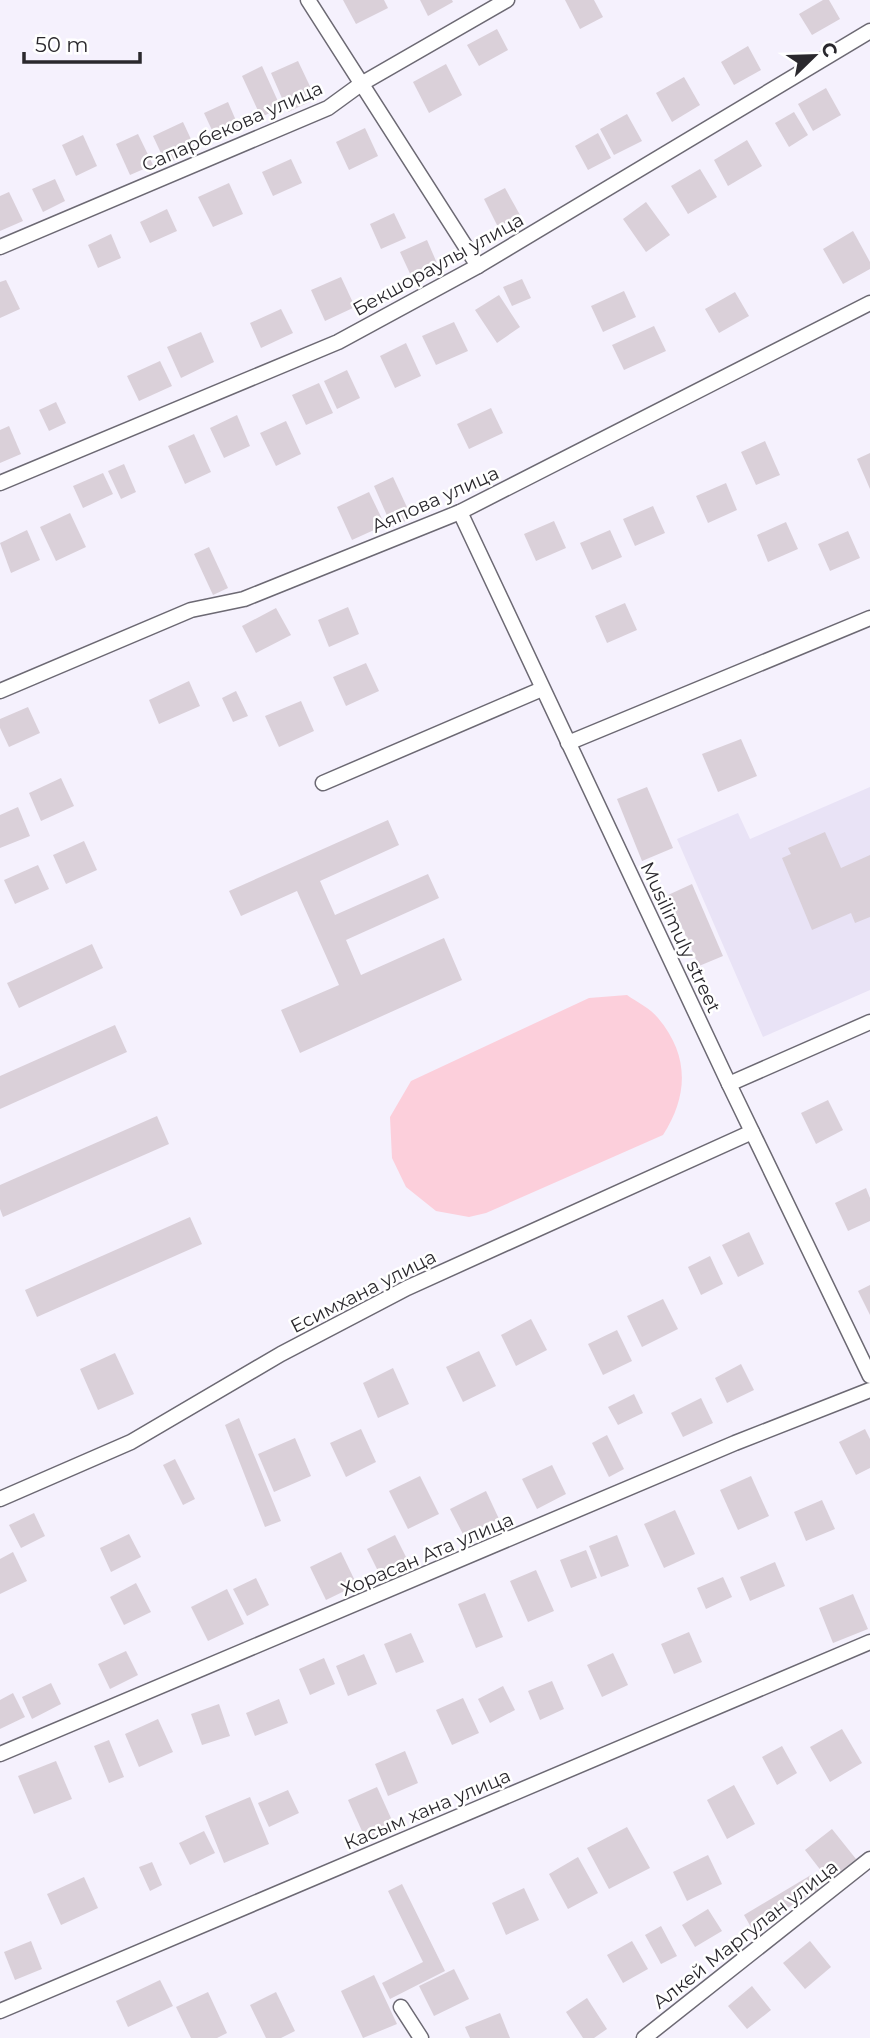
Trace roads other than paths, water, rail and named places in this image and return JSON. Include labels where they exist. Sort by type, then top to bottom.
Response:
[{"type":"street","points":[[308,0],[478,266]]},
{"type":"street","name":"Сапарбекова улица","points":[[0,247],[328,108],[361,84],[507,0]]},
{"type":"street","name":"Бекшораулы улица","points":[[0,484],[338,342],[478,266],[870,31]]},
{"type":"street","name":"Аяпова улица","points":[[0,691],[191,610],[244,599],[460,512],[870,303]]},
{"type":"street","name":"Musilimuly street","points":[[460,512],[729,1084],[869,1371]]},
{"type":"street","points":[[568,743],[870,618]]},
{"type":"street","points":[[323,783],[542,689]]},
{"type":"street","points":[[729,1084],[870,1022]]},
{"type":"street","name":"Есимхана улица","points":[[0,1499],[131,1442],[281,1354],[407,1287],[752,1132]]},
{"type":"street","name":"Хорасан Ата улица","points":[[0,1755],[735,1443],[870,1390]]},
{"type":"street","name":"Касым хана улица","points":[[0,2011],[870,1642]]},
{"type":"street","name":"Алкей Маргулан улица","points":[[645,2038],[870,1860]]},
{"type":"street","points":[[401,2007],[421,2038]]}]
